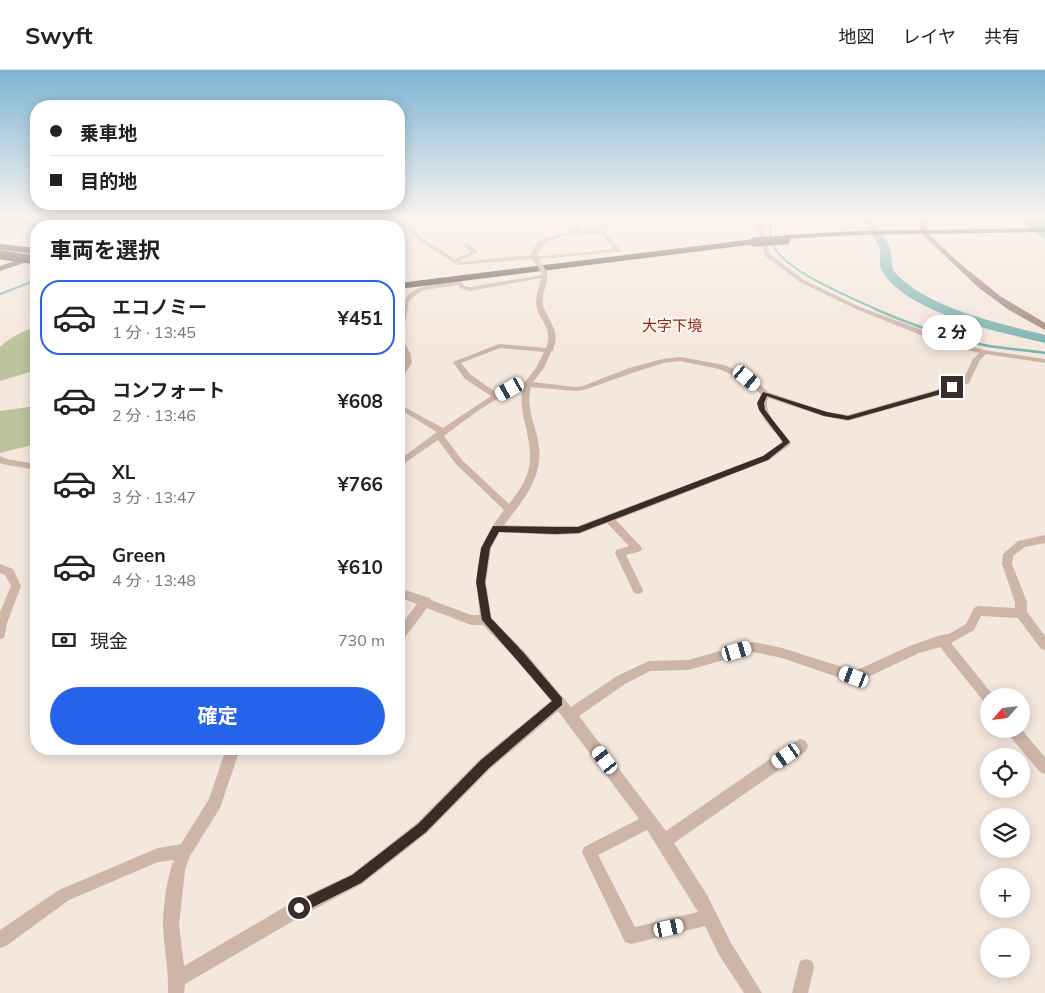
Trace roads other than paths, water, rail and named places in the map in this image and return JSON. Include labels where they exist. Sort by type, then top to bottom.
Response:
[{"type":"highway","points":[[13,261],[30,263]]},
{"type":"highway","points":[[405,285],[596,261]]},
{"type":"highway","points":[[405,282],[457,280]]},
{"type":"main road","points":[[954,261],[988,293],[1012,309],[1045,326]]},
{"type":"main road","points":[[0,269],[20,262]]},
{"type":"street","points":[[475,261],[457,262],[457,280],[462,287],[470,289],[545,274]]},
{"type":"street","points":[[537,261],[545,274],[539,303],[550,327],[553,340],[540,368],[528,384],[525,395],[525,407],[535,449],[533,474],[496,528],[486,548],[481,582],[486,620],[520,655],[570,715],[650,821],[709,917],[725,949],[754,993]]},
{"type":"street","points":[[775,261],[802,281],[890,321],[946,342],[984,352],[1045,361]]},
{"type":"street","points":[[405,308],[408,296],[424,288],[457,280]]},
{"type":"street","points":[[497,397],[468,377],[457,362],[499,346],[550,350]]},
{"type":"street","points":[[405,352],[408,363],[405,367]]},
{"type":"street","points":[[405,460],[441,433],[510,389],[528,384],[575,390],[663,361],[680,359],[699,361],[736,372],[747,378],[765,394],[826,414],[848,418],[939,392],[966,381],[977,359],[984,352]]},
{"type":"street","points":[[496,528],[555,531],[579,530],[766,458],[787,442],[762,410],[761,403],[765,394]]},
{"type":"street","points":[[405,410],[441,433],[459,462],[510,510]]},
{"type":"street","points":[[0,459],[6,462],[30,466]]},
{"type":"street","points":[[609,519],[637,548],[620,553],[638,590]]},
{"type":"street","points":[[1045,539],[1022,544],[1008,554],[1007,564],[1021,602],[1021,613],[1045,645]]},
{"type":"street","points":[[0,568],[9,572],[16,586],[1,623],[0,634]]},
{"type":"street","points":[[405,594],[472,620],[486,620]]},
{"type":"street","points":[[405,628],[426,602]]},
{"type":"street","points":[[570,715],[621,680],[648,666],[688,666],[753,646],[782,653],[854,677],[916,649],[952,638],[970,627],[978,611],[1021,613]]},
{"type":"street","points":[[941,640],[980,688]]},
{"type":"street","points":[[231,755],[215,803],[185,850],[177,870],[171,925],[176,986],[299,908],[357,879],[422,828],[485,764],[559,702]]},
{"type":"street","points":[[1020,738],[1045,768]]},
{"type":"street","points":[[664,841],[801,746]]},
{"type":"street","points":[[650,821],[589,852],[630,936],[688,924],[709,917]]},
{"type":"street","points":[[0,940],[64,895],[158,855],[185,850]]},
{"type":"street","points":[[800,993],[806,967]]},
{"type":"waterway","points":[[787,261],[820,283],[878,310]]},
{"type":"waterway","points":[[886,261],[887,270],[891,276],[909,290],[941,308],[992,326],[1045,339]]},
{"type":"waterway","points":[[0,294],[30,282]]},
{"type":"waterway","points":[[875,309],[956,339],[1045,353]]},
{"type":"district","name":"大字下境","points":[[672,326]]}]
